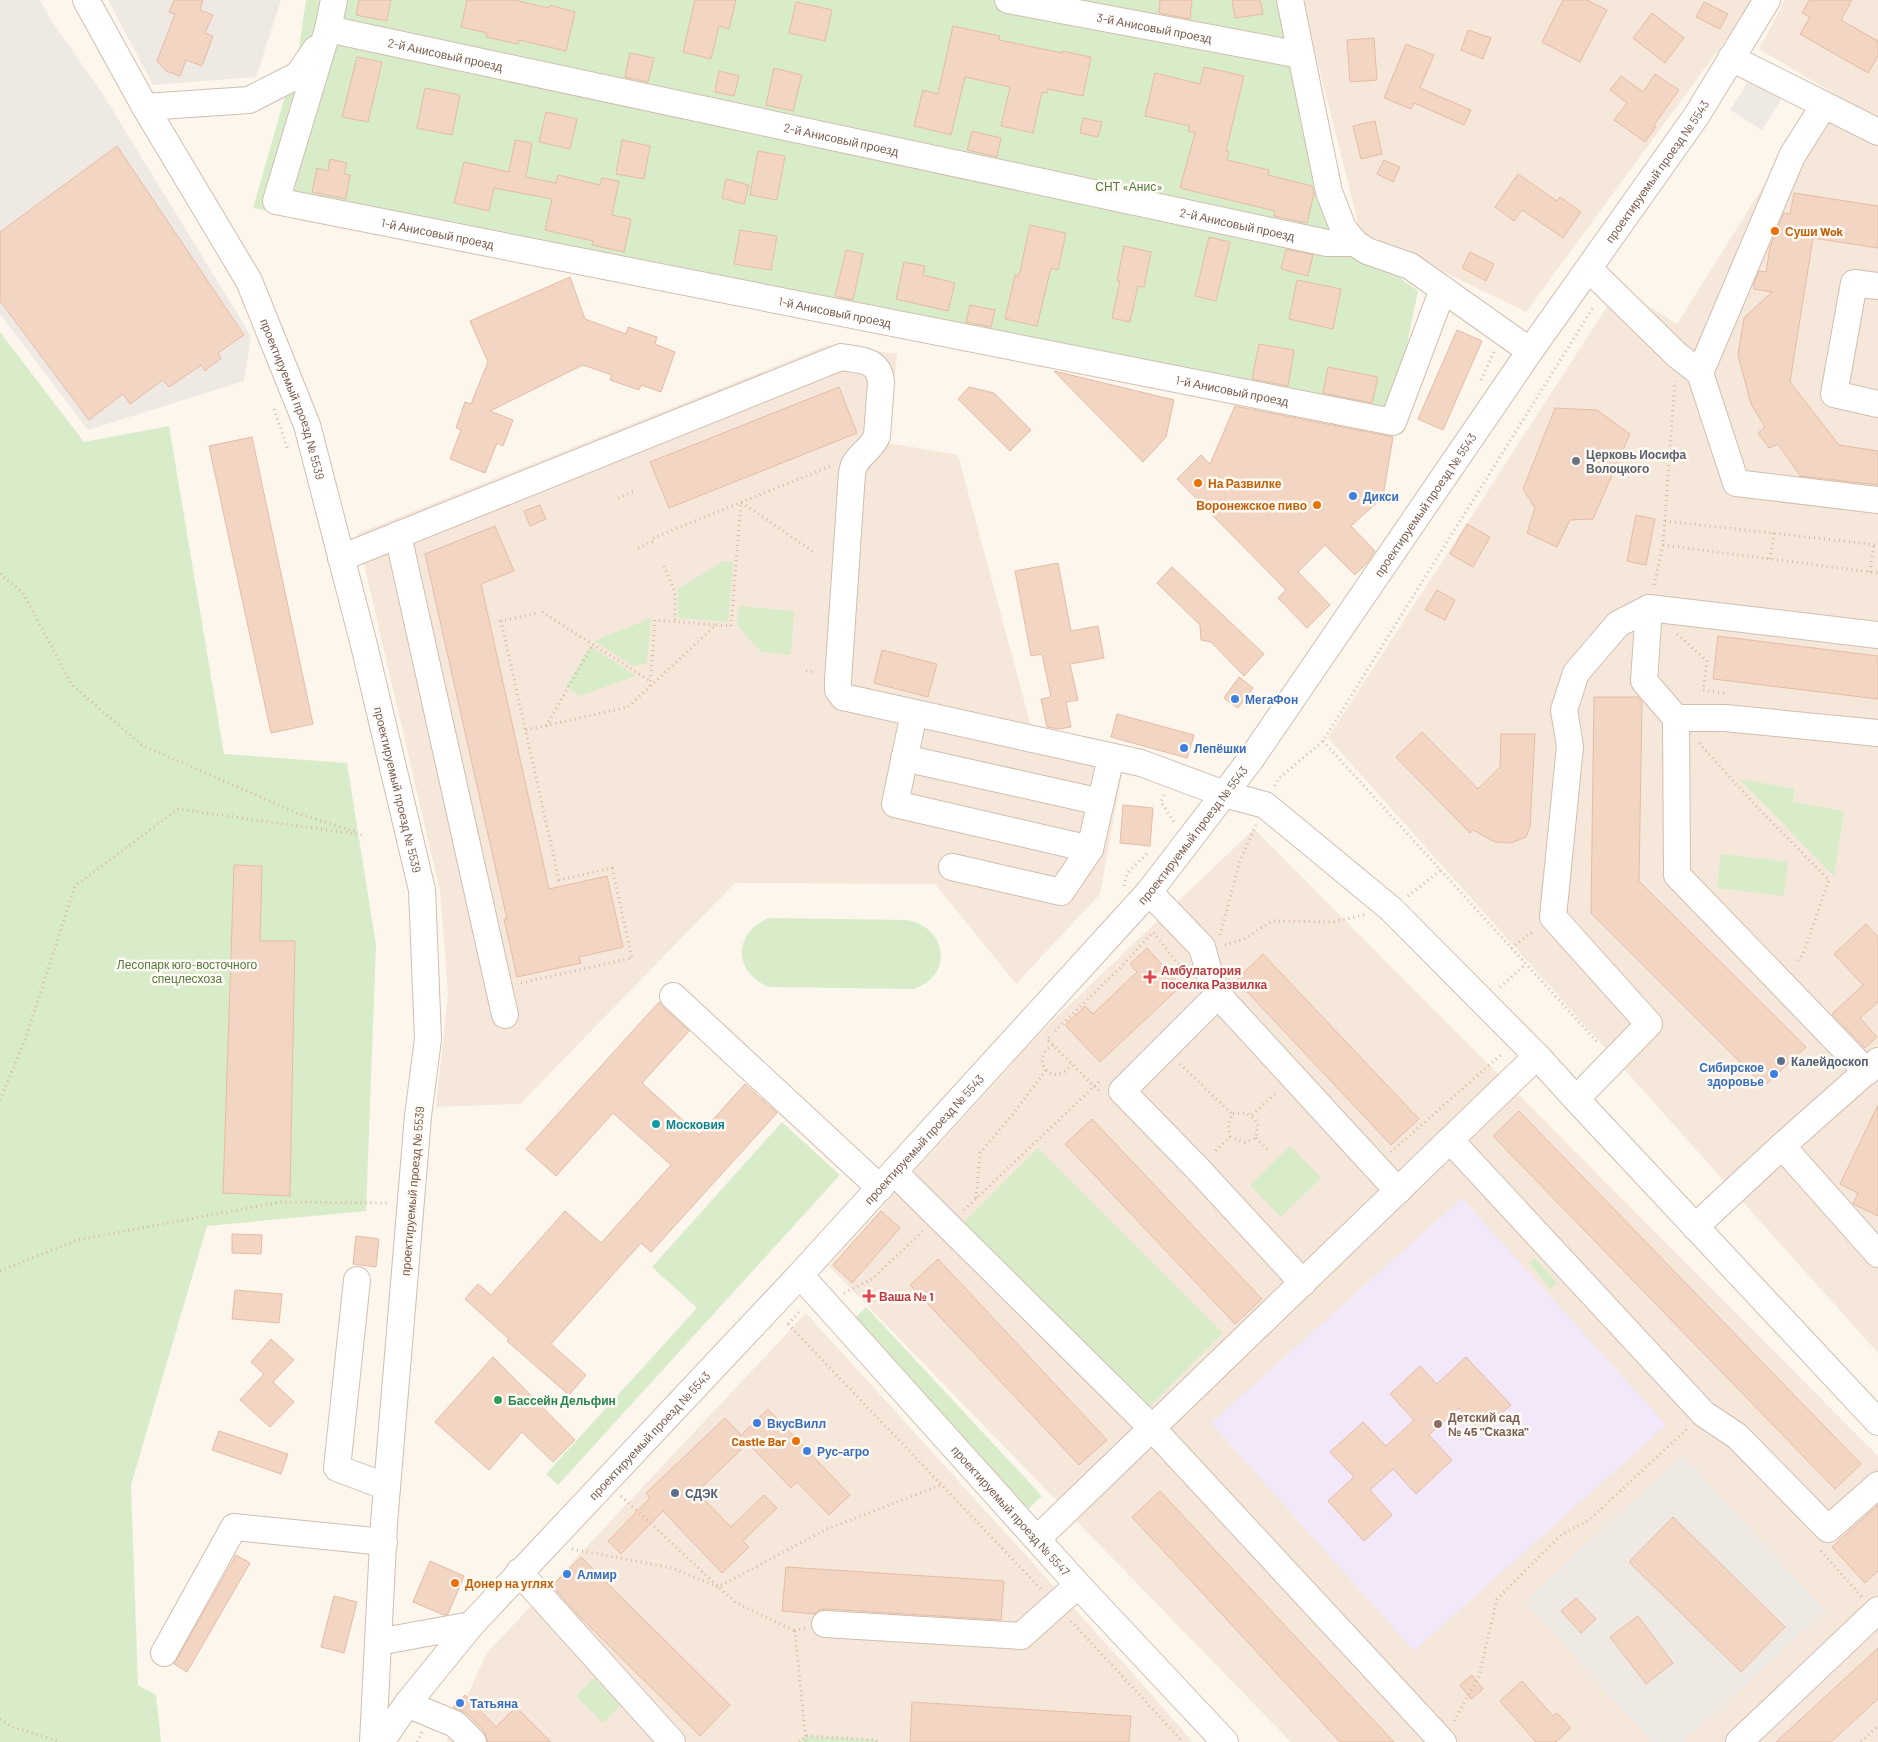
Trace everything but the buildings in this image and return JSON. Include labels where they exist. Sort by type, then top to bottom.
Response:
[{"type":"street","name":"проектируемый проезд № 5539","points":[[86,0],[145,107],[249,281],[307,425],[364,645],[422,890],[428,1039],[418,1116],[410,1203],[384,1542],[373,1742]]},
{"type":"street","points":[[145,107],[249,100],[298,75],[328,29],[334,0]]},
{"type":"street","name":"3-й Анисовый проезд","points":[[1008,0],[1301,55]]},
{"type":"street","points":[[1290,0],[1329,192],[1344,228],[1355,243],[1367,251],[1410,266],[1530,351]]},
{"type":"street","name":"проектируемый проезд № 5543","points":[[381,1742],[407,1704],[470,1625],[887,1180],[1137,891],[1224,794],[1251,759],[1530,351],[1697,115],[1767,0]]},
{"type":"street","name":"1-й Анисовый проезд","points":[[328,29],[276,201],[1394,422],[1443,288]]},
{"type":"street","name":"2-й Анисовый проезд","points":[[328,29],[1327,243],[1355,243]]},
{"type":"street","points":[[1731,58],[1878,132]]},
{"type":"street","points":[[1700,372],[1792,156],[1824,105]]},
{"type":"street","points":[[1589,268],[1677,355],[1700,372],[1736,483],[1878,500]]},
{"type":"street","points":[[1878,286],[1854,283],[1834,394],[1878,404]]},
{"type":"street","points":[[341,558],[841,357],[875,365],[880,373],[877,436],[874,442],[854,463],[850,492],[838,690],[843,697],[1141,763],[1224,794],[1265,805],[1391,909],[1538,1056],[1576,1100],[1878,1422]]},
{"type":"street","points":[[398,535],[506,1015]]},
{"type":"street","points":[[1576,1100],[1649,1024],[1553,917],[1570,746],[1564,710],[1576,673],[1618,624],[1649,608],[1878,635]]},
{"type":"street","points":[[1649,608],[1644,681],[1676,718],[1678,875],[1780,982],[1873,1067],[1782,1146],[1695,1227]]},
{"type":"street","points":[[914,713],[895,804],[1090,850]]},
{"type":"street","points":[[1676,718],[1725,718],[1878,733]]},
{"type":"street","points":[[952,867],[1060,892],[1090,850],[1111,757]]},
{"type":"street","points":[[904,758],[1101,802]]},
{"type":"street","points":[[1137,891],[1202,947],[1210,976],[1218,995],[1293,1079],[1398,1191]]},
{"type":"street","points":[[1218,995],[1122,1091],[1197,1168],[1303,1283]]},
{"type":"street","points":[[673,996],[887,1180],[944,1221],[1152,1428],[1442,1742]]},
{"type":"street","points":[[1037,1539],[1538,1056]]},
{"type":"street","points":[[1450,1140],[1704,1414],[1737,1436],[1828,1529],[1878,1485]]},
{"type":"street","points":[[1782,1146],[1878,1254]]},
{"type":"street","name":"проектируемый проезд № 5547","points":[[800,1275],[1078,1585],[1226,1742]]},
{"type":"street","points":[[357,1280],[337,1468],[388,1487]]},
{"type":"street","points":[[164,1653],[234,1527],[384,1542]]},
{"type":"street","points":[[514,1578],[672,1742]]},
{"type":"street","points":[[825,1624],[1021,1636],[1078,1585]]},
{"type":"street","points":[[1739,1742],[1877,1611]]},
{"type":"street","points":[[378,1642],[470,1625]]},
{"type":"street","points":[[407,1704],[455,1724],[473,1742]]},
{"type":"path","points":[[1219,939],[1240,862],[1278,779],[1323,740],[1594,306]]},
{"type":"path","points":[[1677,355],[1663,545],[1649,608],[1707,661],[1703,690],[1732,694]]},
{"type":"path","points":[[271,401],[290,457]]},
{"type":"path","points":[[638,548],[740,502],[841,462],[854,463]]},
{"type":"path","points":[[618,498],[635,491]]},
{"type":"path","points":[[740,502],[815,553]]},
{"type":"path","points":[[650,687],[655,620],[732,626],[740,502]]},
{"type":"path","points":[[1665,521],[1876,545],[1870,572]]},
{"type":"path","points":[[1770,559],[1774,533]]},
{"type":"path","points":[[1663,545],[1878,573]]},
{"type":"path","points":[[664,566],[675,592],[675,622]]},
{"type":"path","points":[[0,574],[23,594],[72,685],[142,746],[297,813],[363,835],[178,809],[75,886],[24,1040],[0,1100]]},
{"type":"path","points":[[499,988],[632,958],[612,868],[559,880],[501,621],[540,612],[650,681]]},
{"type":"path","points":[[526,730],[628,707],[716,625]]},
{"type":"path","points":[[546,726],[593,644]]},
{"type":"path","points":[[1676,718],[1756,805],[1829,880],[1803,954],[1780,982]]},
{"type":"path","points":[[1323,740],[1601,1046]]},
{"type":"path","points":[[1176,776],[1161,802],[1177,826]]},
{"type":"path","points":[[1137,891],[1124,881],[1127,873],[1155,846]]},
{"type":"path","points":[[1217,948],[1244,939],[1272,921],[1332,922],[1391,909],[1441,870]]},
{"type":"path","points":[[1511,948],[1553,917]]},
{"type":"path","points":[[1152,932],[1186,974]]},
{"type":"path","points":[[1484,1002],[1526,964]]},
{"type":"path","points":[[1053,1045],[1046,1049],[1042,1056],[1042,1063],[1046,1070],[1052,1074],[1060,1074],[1067,1070],[1071,1064]]},
{"type":"path","points":[[1384,1146],[1391,1152],[1509,1048]]},
{"type":"path","points":[[976,1198],[980,1153],[1013,1114],[1046,1070]]},
{"type":"path","points":[[1108,1074],[963,1211],[925,1228],[872,1279],[825,1303],[802,1310],[788,1324],[1056,1604],[1182,1742]]},
{"type":"path","points":[[1252,1115],[1293,1079]]},
{"type":"path","points":[[1232,1114],[1242,1112],[1252,1115],[1258,1124],[1256,1138]]},
{"type":"path","points":[[1230,1137],[1245,1142],[1256,1138]]},
{"type":"path","points":[[1256,1138],[1268,1150]]},
{"type":"path","points":[[0,1271],[77,1240],[281,1202],[410,1203]]},
{"type":"path","points":[[1442,1742],[1479,1676],[1497,1599],[1562,1535],[1589,1520],[1704,1414]]},
{"type":"path","points":[[718,1587],[827,1529],[942,1485]]},
{"type":"path","points":[[623,1490],[618,1494],[736,1603],[795,1631],[825,1624]]},
{"type":"path","points":[[1828,1529],[1816,1546],[1877,1611]]},
{"type":"path","points":[[570,1549],[672,1568],[718,1587]]},
{"type":"path","points":[[795,1631],[806,1742]]},
{"type":"path","points":[[0,1719],[13,1727],[62,1742]]},
{"type":"path","points":[[1862,1742],[1878,1726]]},
{"type":"path","points":[[799,1742],[806,1736],[883,1742]]},
{"type":"shaded area","points":[[0,0],[40,0],[51,20],[104,96],[251,336],[244,381],[88,430],[0,314]]},
{"type":"shaded area","points":[[108,0],[281,0],[256,77],[153,85]]},
{"type":"shaded area","points":[[1302,0],[1755,0],[1526,312],[1360,231]]},
{"type":"shaded area","points":[[1785,0],[1878,0],[1878,120],[1759,49]]},
{"type":"shaded area","points":[[1755,71],[1787,91],[1762,130],[1730,110]]},
{"type":"shaded area","points":[[1813,107],[1878,141],[1878,1353],[1328,738],[1619,288],[1677,324]]},
{"type":"shaded area","points":[[828,345],[897,354],[888,443],[958,455],[1032,730],[1126,751],[1100,894],[1016,984],[935,884],[735,883],[520,1104],[436,1107],[448,995],[440,891],[357,534]]},
{"type":"shaded area","points":[[1254,829],[1878,1456],[1878,1742],[1291,1742],[829,1266],[1041,1032]]},
{"type":"shaded area","name":"Детский сад № 45 \"Сказка\"","points":[[1462,1198],[1666,1425],[1414,1651],[1211,1423]]},
{"type":"shaded area","points":[[806,1313],[1193,1742],[447,1742],[486,1654]]},
{"type":"shaded area","points":[[1683,1455],[1826,1611],[1683,1742],[1652,1742],[1524,1601]]},
{"type":"green space","name":"СНТ «Анис»","points":[[306,0],[1280,0],[1324,206],[1376,260],[1418,291],[1390,426],[253,208],[299,47]]},
{"type":"green space","name":"Лесопарк юго-восточного спецлесхоза","points":[[0,332],[84,442],[169,426],[224,754],[347,763],[376,945],[366,1211],[207,1226],[131,1485],[138,1685],[156,1695],[161,1742],[0,1742]]},
{"type":"green space","points":[[723,561],[733,562],[728,622],[678,618],[678,589]]},
{"type":"green space","points":[[739,606],[794,611],[791,655],[761,652],[737,625]]},
{"type":"green space","points":[[651,618],[647,664],[633,666],[594,641]]},
{"type":"green space","points":[[590,646],[636,676],[580,696],[566,687]]},
{"type":"green space","points":[[1739,779],[1795,789],[1792,802],[1844,811],[1834,876]]},
{"type":"green space","points":[[1721,854],[1788,862],[1784,896],[1717,888]]},
{"type":"green space","points":[[768,918],[907,920],[920,924],[931,932],[937,941],[940,963],[935,974],[927,983],[914,989],[768,987],[748,972],[743,962],[742,952],[743,943],[748,933]]},
{"type":"green space","points":[[782,1122],[840,1175],[558,1485],[546,1474],[697,1308],[652,1267]]},
{"type":"green space","points":[[1290,1146],[1321,1178],[1281,1217],[1250,1185]]},
{"type":"green space","points":[[1038,1148],[1223,1333],[1145,1412],[960,1226]]},
{"type":"green space","points":[[1535,1258],[1557,1283],[1551,1289],[1529,1263]]},
{"type":"green space","points":[[866,1307],[1042,1496],[1024,1513],[848,1325]]},
{"type":"green space","points":[[594,1678],[621,1705],[603,1723],[576,1696]]},
{"type":"green space","points":[[806,1736],[876,1740],[878,1742],[799,1742]]},
{"type":"place","name":"Суши Wok","points":[[1775,231]]},
{"type":"place","name":"Церковь Иосифа Волоцкого","points":[[1576,461]]},
{"type":"place","name":"На Развилке","points":[[1198,483]]},
{"type":"place","name":"Дикси","points":[[1353,496]]},
{"type":"place","name":"Воронежское пиво","points":[[1317,505]]},
{"type":"place","name":"МегаФон","points":[[1235,699]]},
{"type":"place","name":"Лепёшки","points":[[1184,748]]},
{"type":"place","name":"Амбулатория поселка Развилка","points":[[1150,977]]},
{"type":"place","name":"Калейдоскоп","points":[[1781,1061]]},
{"type":"place","name":"Сибирское здоровье","points":[[1774,1074]]},
{"type":"place","name":"Московия","points":[[656,1124]]},
{"type":"place","name":"Ваша № 1","points":[[869,1296]]},
{"type":"place","name":"Бассейн Дельфин","points":[[498,1400]]},
{"type":"place","name":"ВкусВилл","points":[[757,1423]]},
{"type":"place","name":"Детский сад № 45 \"Сказка\"","points":[[1438,1424]]},
{"type":"place","name":"Castle Bar","points":[[796,1441]]},
{"type":"place","name":"Рус-агро","points":[[807,1451]]},
{"type":"place","name":"СДЭК","points":[[675,1493]]},
{"type":"place","name":"Алмир","points":[[567,1574]]},
{"type":"place","name":"Донер на углях","points":[[455,1583]]},
{"type":"place","name":"Татьяна","points":[[460,1703]]}]
